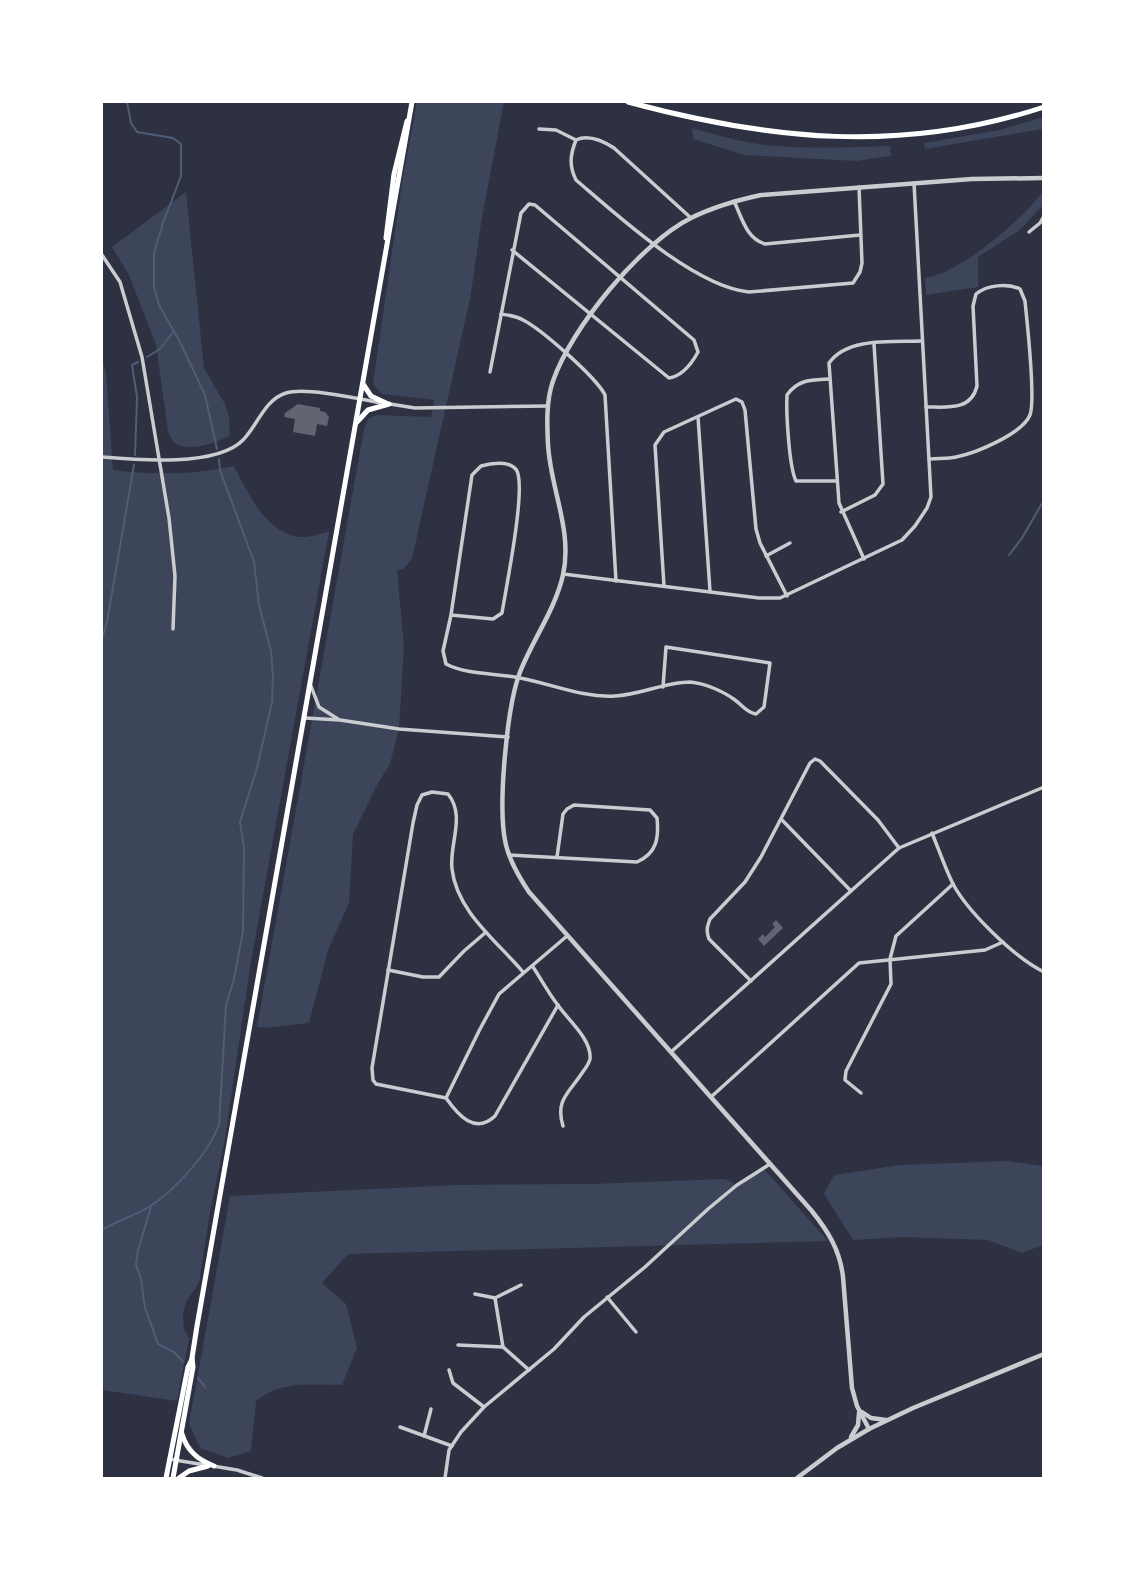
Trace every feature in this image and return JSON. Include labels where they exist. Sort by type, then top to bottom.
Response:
[{"type":"main road","points":[[173,1479],[173,1460],[188,1367],[192,1358],[363,384],[386,245],[385,227],[394,174],[412,102]]},
{"type":"main road","points":[[628,102],[722,125],[779,134],[835,137],[931,132],[991,121],[1044,107]]},
{"type":"main road","points":[[363,384],[371,396],[389,404]]},
{"type":"main road","points":[[352,435],[362,415],[389,404]]},
{"type":"main road","points":[[166,1479],[181,1427],[193,1367],[192,1358]]},
{"type":"main road","points":[[181,1427],[191,1452],[213,1466]]},
{"type":"main road","points":[[179,1479],[195,1468],[213,1466]]},
{"type":"street","points":[[539,129],[556,130],[576,140]]},
{"type":"street","points":[[691,218],[604,141],[591,138],[576,140],[571,150],[570,162],[576,180],[654,244],[713,281],[734,290],[749,292],[853,282],[862,267],[859,187]]},
{"type":"street","points":[[869,1429],[857,1406],[852,1388],[845,1291],[839,1254],[820,1221],[569,934],[529,892],[509,855],[504,832],[503,806],[512,702],[518,677],[551,609],[563,574],[565,541],[548,448],[548,406],[553,381],[565,354],[592,314],[621,278],[654,244],[691,218],[734,201],[761,195],[1021,176],[1044,178]]},
{"type":"street","points":[[563,574],[770,599],[787,596],[902,540],[915,526],[931,497],[914,183]]},
{"type":"street","points":[[734,201],[750,234],[765,244],[860,235]]},
{"type":"street","points":[[490,372],[512,250],[521,212],[529,204],[535,205],[694,340],[698,352],[678,376],[669,377],[512,250]]},
{"type":"street","points":[[1029,232],[1044,216]]},
{"type":"street","points":[[102,255],[120,282],[142,357],[161,460],[175,576],[173,629]]},
{"type":"street","points":[[926,407],[963,405],[976,393],[973,306],[976,293],[987,287],[1014,286],[1020,289],[1026,301],[1031,397],[1028,417],[1023,426],[1010,435],[961,456],[929,459]]},
{"type":"street","points":[[501,314],[528,323],[593,376],[605,395],[616,581]]},
{"type":"street","points":[[864,559],[841,512],[829,363],[838,354],[855,346],[921,341]]},
{"type":"street","points":[[841,512],[875,495],[883,484],[874,344]]},
{"type":"street","points":[[829,379],[797,384],[787,395],[787,410],[792,469],[796,481],[837,481]]},
{"type":"street","points":[[102,457],[161,460],[211,456],[242,442],[264,411],[282,394],[300,391],[436,408],[548,406]]},
{"type":"street","points":[[663,586],[655,445],[664,432],[734,400],[743,404],[747,423],[756,529],[766,556],[787,596]]},
{"type":"street","points":[[698,417],[710,591]]},
{"type":"street","points":[[451,615],[493,619],[502,613],[516,526],[518,474],[514,467],[506,464],[481,466],[472,475],[443,651],[446,664],[464,670],[518,677],[595,697],[629,695],[691,682],[732,698],[751,714],[757,714],[764,707],[770,663],[670,646],[664,649],[663,687]]},
{"type":"street","points":[[766,556],[790,543]]},
{"type":"street","points":[[310,681],[319,707],[340,720]]},
{"type":"street","points":[[305,718],[399,729],[508,737]]},
{"type":"street","points":[[751,981],[709,939],[707,926],[710,919],[744,881],[782,820],[810,763],[815,759],[820,761],[878,820],[899,848]]},
{"type":"street","points":[[671,1052],[899,848],[1044,787]]},
{"type":"street","points":[[523,972],[485,933],[460,894],[452,869],[457,814],[455,803],[448,794],[432,792],[422,795],[417,805],[388,970],[372,1068],[373,1080],[382,1087],[446,1098],[460,1117],[482,1125],[495,1116],[558,1005]]},
{"type":"street","points":[[509,855],[637,862],[652,852],[657,844],[657,818],[654,813],[644,809],[574,805],[564,814],[557,857]]},
{"type":"street","points":[[782,820],[852,891]]},
{"type":"street","points":[[932,833],[953,884],[979,917],[1003,942],[1044,972]]},
{"type":"street","points":[[861,1093],[845,1080],[846,1071],[891,984],[890,959],[896,936],[953,884]]},
{"type":"street","points":[[388,970],[439,977],[485,933]]},
{"type":"street","points":[[446,1098],[495,1001],[523,972],[533,967],[569,934]]},
{"type":"street","points":[[711,1097],[859,963],[985,950],[1003,942]]},
{"type":"street","points":[[533,967],[587,1044],[590,1058],[560,1104],[559,1114],[564,1126]]},
{"type":"street","points":[[445,1479],[446,1463],[452,1446],[484,1407],[554,1349],[584,1317],[737,1185],[770,1164]]},
{"type":"street","points":[[475,1294],[495,1298],[521,1285]]},
{"type":"street","points":[[607,1297],[636,1332]]},
{"type":"street","points":[[495,1298],[503,1347]]},
{"type":"street","points":[[458,1345],[503,1347],[529,1370]]},
{"type":"street","points":[[797,1479],[848,1440],[869,1429],[1044,1354]]},
{"type":"street","points":[[449,1370],[453,1383],[484,1407]]},
{"type":"street","points":[[857,1406],[870,1418],[888,1420]]},
{"type":"street","points":[[848,1440],[858,1425],[857,1406]]},
{"type":"street","points":[[424,1436],[431,1409]]},
{"type":"street","points":[[400,1427],[452,1446]]},
{"type":"street","points":[[173,1460],[237,1470],[262,1479]]},
{"type":"shaded area","points":[[417,102],[504,102],[481,223],[471,294],[412,559],[403,569],[397,570],[404,646],[399,729],[390,764],[353,834],[349,903],[328,950],[309,1023],[257,1027],[364,429],[369,418],[377,415],[431,417],[434,400],[382,394],[373,384],[403,176]]},
{"type":"shaded area","points":[[1043,117],[1043,129],[925,149],[924,143],[1000,130]]},
{"type":"shaded area","points":[[692,128],[744,142],[776,146],[890,146],[891,156],[856,161],[744,155],[693,139]]},
{"type":"shaded area","points":[[1043,191],[1043,205],[1020,230],[978,257],[978,287],[926,295],[925,278],[940,274],[973,256],[1006,230]]},
{"type":"shaded area","points":[[186,192],[204,368],[225,404],[230,435],[197,447],[176,444],[168,431],[156,345],[129,275],[112,247]]},
{"type":"shaded area","points":[[102,357],[106,373],[113,470],[174,473],[234,466],[253,501],[281,531],[293,536],[307,537],[329,532],[250,967],[225,1139],[199,1283],[186,1302],[183,1316],[189,1339],[177,1401],[102,1390]]},
{"type":"shaded area","points":[[1008,1161],[1043,1166],[1043,1245],[1022,1253],[988,1240],[904,1237],[853,1240],[824,1194],[834,1175],[900,1165]]},
{"type":"shaded area","points":[[764,1169],[828,1241],[348,1254],[322,1283],[346,1304],[357,1348],[342,1385],[286,1387],[266,1394],[256,1401],[251,1451],[228,1458],[200,1448],[189,1424],[230,1196],[455,1185],[725,1179],[737,1185]]},
{"type":"building","points":[[298,404],[320,408],[320,411],[329,417],[327,426],[317,424],[315,436],[293,432],[295,419],[284,417],[285,413]]},
{"type":"building","points":[[776,920],[783,928],[764,946],[758,939],[763,934],[765,937],[775,927],[772,924]]},
{"type":"waterway","points":[[127,102],[131,123],[137,132],[173,138],[181,144],[181,176],[154,253],[154,287],[159,305],[205,395],[217,449]]},
{"type":"waterway","points":[[147,357],[160,349],[174,331]]},
{"type":"waterway","points":[[135,455],[137,397],[132,365],[138,362]]},
{"type":"waterway","points":[[102,1230],[147,1208],[168,1192],[199,1160],[219,1125],[226,1005],[243,931],[244,848],[240,822],[257,768],[272,702],[273,677],[271,651],[259,605],[254,562],[220,470],[219,459]]},
{"type":"waterway","points":[[102,639],[134,465]]},
{"type":"waterway","points":[[1009,555],[1044,500]]},
{"type":"waterway","points":[[151,1207],[136,1265],[145,1308],[158,1344],[174,1352],[183,1362]]},
{"type":"waterway","points":[[198,1378],[205,1387]]}]
